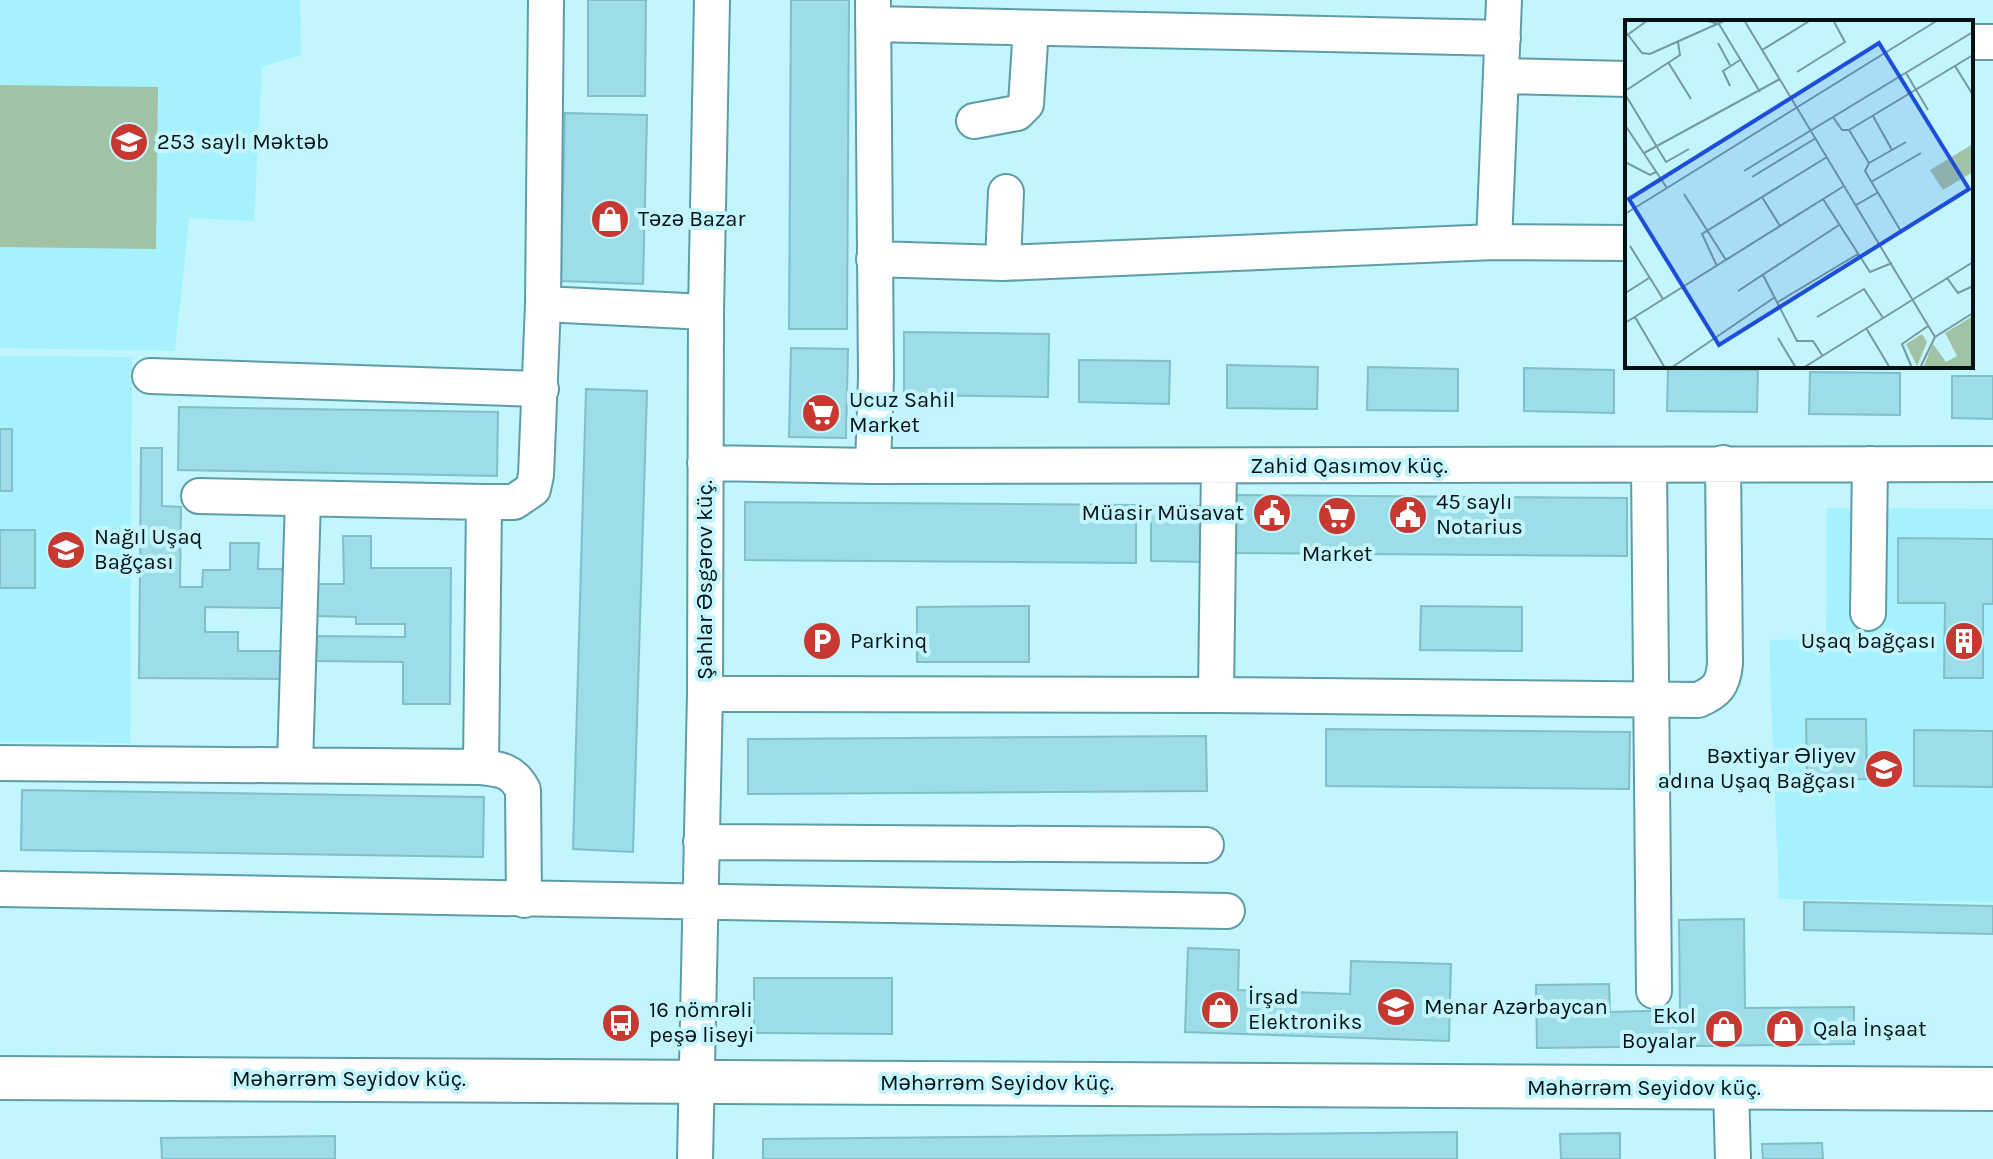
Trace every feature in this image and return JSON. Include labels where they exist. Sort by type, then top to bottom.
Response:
[{"type":"main road","name":"Məhərrəm Seyidov küç.","points":[[0,1078],[1993,1089]]},
{"type":"street","points":[[199,496],[514,502],[533,489],[541,389],[546,0]]},
{"type":"street","name":"Şahlar Əsgərov küç.","points":[[695,1159],[705,694],[706,312],[712,0]]},
{"type":"street","points":[[1494,242],[1504,0]]},
{"type":"street","points":[[873,466],[876,377],[873,12],[1031,28],[1503,38]]},
{"type":"street","points":[[974,121],[1017,113],[1026,104],[1031,28]]},
{"type":"street","points":[[1502,76],[1625,79]]},
{"type":"street","points":[[1003,263],[1006,192]]},
{"type":"street","points":[[874,259],[1003,263],[1494,242],[1625,243]]},
{"type":"street","points":[[543,304],[706,312]]},
{"type":"street","points":[[150,376],[541,389]]},
{"type":"street","name":"Zahid Qasımov küç.","points":[[705,463],[873,466],[1993,464]]},
{"type":"street","points":[[705,694],[1698,700],[1714,693],[1723,682],[1725,664],[1723,463]]},
{"type":"street","points":[[1868,613],[1870,464]]},
{"type":"street","points":[[1649,465],[1654,991]]},
{"type":"street","points":[[1216,695],[1219,466]]},
{"type":"street","points":[[295,765],[303,499]]},
{"type":"street","points":[[481,767],[484,502]]},
{"type":"street","points":[[0,763],[504,769],[517,778],[523,790],[524,900]]},
{"type":"street","points":[[701,842],[1206,845]]},
{"type":"street","points":[[0,889],[1227,911]]},
{"type":"street","points":[[1731,1088],[1733,1159]]},
{"type":"shaded area","name":"253 saylı Məktəb","points":[[0,0],[300,0],[301,55],[262,67],[254,221],[189,218],[175,351],[0,348]]},
{"type":"shaded area","name":"Nağıl Uşaq Bağçası","points":[[0,356],[132,357],[130,743],[0,742]]},
{"type":"shaded area","name":"Bəxtiyar Əliyev adına Uşaq Bağçası","points":[[1827,508],[1993,509],[1993,902],[1779,899],[1769,640],[1826,639]]},
{"type":"green space","points":[[0,85],[158,87],[156,249],[0,247]]},
{"type":"building","points":[[588,0],[646,0],[645,96],[588,96]]},
{"type":"building","points":[[791,0],[849,0],[847,329],[789,329]]},
{"type":"building","points":[[565,113],[647,115],[643,284],[561,281]]},
{"type":"building","points":[[904,332],[1049,334],[1048,397],[904,395]]},
{"type":"building","points":[[791,348],[848,349],[846,438],[789,437]]},
{"type":"building","points":[[1079,360],[1170,361],[1169,404],[1079,402]]},
{"type":"building","points":[[1227,365],[1318,367],[1317,409],[1227,408]]},
{"type":"building","points":[[1368,367],[1458,369],[1458,411],[1367,410]]},
{"type":"building","points":[[1524,368],[1614,370],[1614,413],[1524,411]]},
{"type":"building","points":[[1668,369],[1758,370],[1757,412],[1667,411]]},
{"type":"building","points":[[1810,372],[1900,373],[1900,415],[1809,414]]},
{"type":"building","points":[[1952,376],[1993,376],[1993,419],[1952,418]]},
{"type":"building","points":[[586,389],[647,391],[633,852],[573,849]]},
{"type":"building","points":[[179,407],[498,412],[497,476],[178,470]]},
{"type":"building","points":[[0,429],[12,429],[12,491],[0,491]]},
{"type":"building","points":[[141,448],[162,448],[162,506],[181,507],[180,587],[202,587],[203,570],[230,570],[230,543],[259,543],[258,569],[283,569],[283,608],[205,607],[205,632],[238,632],[238,651],[281,651],[280,679],[139,678]]},
{"type":"building","points":[[1236,495],[1627,498],[1627,556],[1236,553]]},
{"type":"building","points":[[745,502],[1136,505],[1136,563],[745,560]]},
{"type":"building","points":[[1151,506],[1204,506],[1204,562],[1151,561]]},
{"type":"building","points":[[0,530],[35,530],[35,588],[0,588]]},
{"type":"building","points":[[343,536],[371,536],[371,568],[451,568],[450,704],[403,704],[403,662],[316,661],[317,636],[405,637],[405,624],[356,624],[356,617],[315,616],[316,584],[344,584]]},
{"type":"building","name":"Uşaq bağçası","points":[[1898,538],[1993,539],[1993,604],[1983,604],[1983,678],[1944,678],[1945,603],[1898,603]]},
{"type":"building","points":[[1029,606],[1029,662],[917,662],[917,607]]},
{"type":"building","points":[[1421,606],[1522,607],[1522,651],[1420,650]]},
{"type":"building","points":[[1806,719],[1866,719],[1867,779],[1807,780]]},
{"type":"building","points":[[1326,729],[1630,732],[1629,789],[1326,786]]},
{"type":"building","points":[[1914,730],[1993,731],[1993,787],[1914,786]]},
{"type":"building","points":[[1206,736],[1207,791],[748,794],[748,739]]},
{"type":"building","points":[[22,790],[484,797],[483,857],[21,850]]},
{"type":"building","points":[[1804,902],[1993,906],[1993,934],[1804,930]]},
{"type":"building","points":[[1744,919],[1745,1008],[1854,1007],[1854,1044],[1537,1048],[1536,985],[1609,984],[1610,1012],[1680,1010],[1679,920]]},
{"type":"building","points":[[1188,948],[1239,950],[1238,990],[1350,994],[1351,961],[1451,964],[1449,1041],[1185,1032]]},
{"type":"building","points":[[754,978],[892,978],[892,1034],[754,1033]]},
{"type":"building","points":[[1457,1132],[1457,1159],[763,1159],[763,1139]]},
{"type":"building","points":[[1620,1133],[1620,1159],[1561,1159],[1560,1134]]},
{"type":"building","points":[[335,1136],[335,1159],[162,1159],[161,1138]]},
{"type":"building","points":[[1822,1143],[1823,1159],[1763,1159],[1762,1144]]},
{"type":"place","name":"253 saylı Məktəb","points":[[129,142]]},
{"type":"place","name":"Təzə Bazar","points":[[610,219]]},
{"type":"place","name":"Ucuz Sahil Market","points":[[821,413]]},
{"type":"place","name":"Müasir Müsavat","points":[[1272,513]]},
{"type":"place","name":"45 saylı Notarius","points":[[1408,515]]},
{"type":"place","name":"Market","points":[[1337,516]]},
{"type":"place","name":"Nağıl Uşaq Bağçası","points":[[66,550]]},
{"type":"place","name":"Parkinq","points":[[822,641]]},
{"type":"place","name":"Uşaq bağçası","points":[[1964,641]]},
{"type":"place","name":"Bəxtiyar Əliyev adına Uşaq Bağçası","points":[[1884,769]]},
{"type":"place","name":"Menar Azərbaycan","points":[[1396,1007]]},
{"type":"place","name":"İrşad Elektroniks","points":[[1220,1010]]},
{"type":"place","name":"16 nömrəli peşə liseyi","points":[[621,1023]]},
{"type":"place","name":"Ekol Boyalar","points":[[1724,1029]]},
{"type":"place","name":"Qala İnşaat","points":[[1785,1029]]}]
